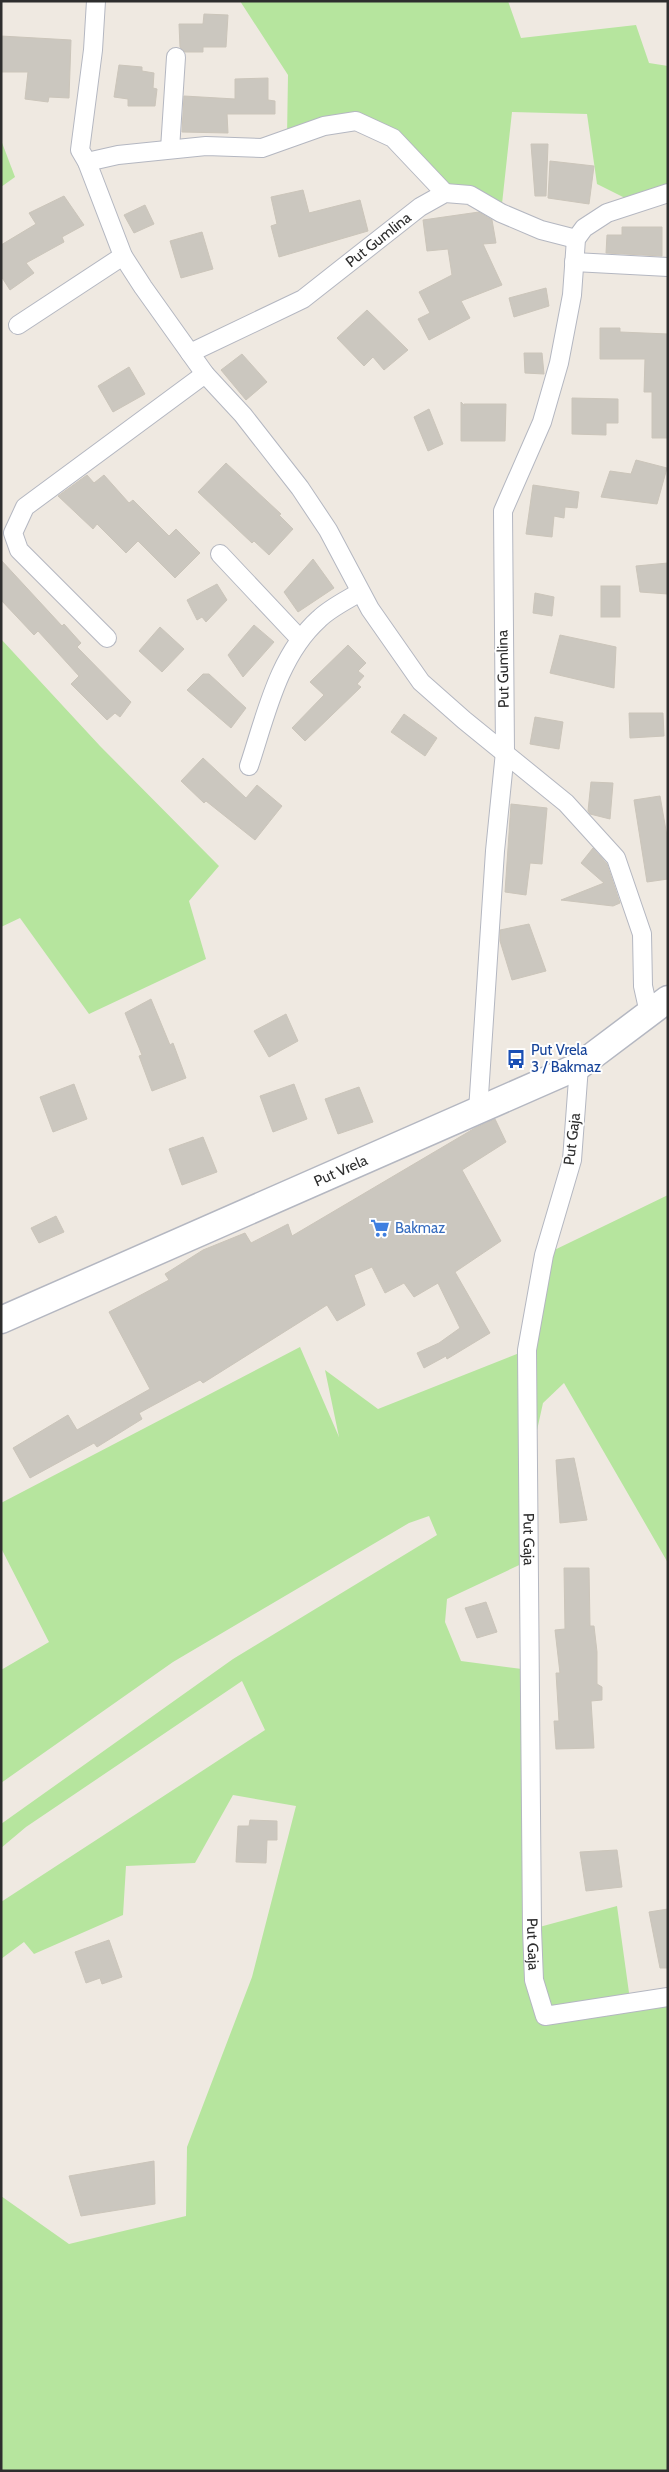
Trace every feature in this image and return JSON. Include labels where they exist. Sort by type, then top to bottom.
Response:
[{"type":"main road","name":"Put Vrela","points":[[1,1320],[579,1066],[658,1006]]},
{"type":"street","points":[[96,1],[93,50],[80,150],[88,162],[123,256],[205,374],[243,416],[300,488],[328,530],[370,609],[422,682],[464,720],[566,803],[616,858],[642,934],[642,986],[658,1006]]},
{"type":"street","points":[[170,150],[176,57]]},
{"type":"street","points":[[88,162],[118,155],[206,146],[262,148],[324,126],[356,121],[393,138],[445,192],[470,195],[501,213],[541,230],[576,239],[584,228],[607,213],[668,193]]},
{"type":"street","name":"Put Gumlina","points":[[190,353],[302,299],[420,207],[445,192]]},
{"type":"street","name":"Put Gumlina","points":[[478,1111],[495,851],[505,752],[503,510],[542,422],[559,363],[572,295],[576,239]]},
{"type":"street","points":[[18,325],[123,256]]},
{"type":"street","points":[[574,262],[668,266]]},
{"type":"street","points":[[107,638],[7,538],[25,507],[205,374]]},
{"type":"street","points":[[220,554],[300,638]]},
{"type":"street","points":[[249,766],[272,695],[300,638],[320,617],[360,592]]},
{"type":"street","name":"Put Gaja","points":[[579,1066],[572,1160],[544,1255],[527,1350],[534,1980],[545,2016],[668,1996]]},
{"type":"green space","points":[[240,1],[508,1],[521,38],[636,25],[649,63],[668,66],[668,193],[637,204],[597,184],[587,114],[512,112],[501,213],[445,193],[425,169],[356,121],[287,137],[288,75]]},
{"type":"green space","points":[[1,140],[15,177],[1,187]]},
{"type":"green space","points":[[1,639],[100,746],[219,866],[189,901],[206,959],[89,1014],[20,918],[1,927]]},
{"type":"green space","points":[[668,1195],[668,1563],[564,1383],[543,1403],[528,1471],[530,1560],[447,1599],[445,1622],[461,1661],[530,1670],[532,1929],[617,1906],[630,2000],[668,1993],[668,2471],[1,2471],[1,2196],[69,2244],[186,2216],[187,2147],[252,1977],[296,1806],[233,1795],[195,1863],[126,1866],[123,1915],[34,1954],[24,1942],[1,1959],[1,1902],[265,1730],[242,1681],[26,1827],[1,1848],[1,1824],[233,1659],[437,1535],[429,1516],[409,1523],[173,1662],[1,1783],[1,1670],[49,1642],[1,1548],[1,1503],[300,1347],[339,1437],[325,1370],[378,1409],[527,1350],[544,1255]]},
{"type":"building","points":[[204,14],[228,15],[226,47],[203,47],[203,52],[185,52],[180,47],[179,24],[203,24]]},
{"type":"building","points":[[1,36],[71,40],[69,98],[49,97],[48,102],[25,99],[28,72],[1,72]]},
{"type":"building","points":[[119,65],[142,67],[142,71],[154,73],[153,88],[157,89],[155,106],[128,106],[128,99],[114,97]]},
{"type":"building","points":[[268,78],[268,100],[275,101],[275,114],[227,114],[228,133],[182,132],[184,96],[235,99],[235,79]]},
{"type":"building","points":[[531,144],[548,144],[546,196],[535,196]]},
{"type":"building","points":[[550,161],[594,166],[589,204],[548,198]]},
{"type":"building","points":[[303,190],[309,213],[360,200],[368,231],[279,257],[271,226],[277,224],[271,197]]},
{"type":"building","points":[[64,196],[84,225],[62,237],[64,242],[26,263],[34,273],[10,290],[1,276],[1,245],[36,224],[29,213]]},
{"type":"building","points":[[145,205],[154,224],[134,233],[124,215]]},
{"type":"building","points":[[479,212],[492,220],[496,243],[483,244],[502,285],[461,301],[470,318],[429,340],[418,319],[430,313],[419,292],[452,275],[448,249],[427,251],[423,220]]},
{"type":"building","points":[[622,227],[662,227],[662,256],[606,253],[607,235],[622,235]]},
{"type":"building","points":[[202,232],[213,269],[181,278],[170,241]]},
{"type":"building","points":[[546,288],[549,306],[514,317],[509,298]]},
{"type":"building","points":[[367,310],[408,350],[384,370],[373,357],[364,366],[337,338]]},
{"type":"building","points":[[600,328],[620,328],[620,332],[668,334],[668,438],[652,438],[652,392],[644,392],[645,359],[600,359]]},
{"type":"building","points":[[524,353],[542,353],[544,374],[525,373]]},
{"type":"building","points":[[242,354],[267,382],[246,400],[221,370]]},
{"type":"building","points":[[129,367],[145,394],[113,412],[98,386]]},
{"type":"building","points":[[572,398],[618,399],[618,423],[606,423],[606,435],[572,434]]},
{"type":"building","points":[[461,402],[465,406],[464,404],[506,404],[505,441],[461,441]]},
{"type":"building","points":[[429,409],[443,444],[428,451],[414,417]]},
{"type":"building","points":[[636,460],[667,468],[657,504],[601,497],[610,471],[631,474]]},
{"type":"building","points":[[226,463],[281,514],[279,515],[293,529],[269,555],[254,541],[252,543],[198,492]]},
{"type":"building","points":[[87,475],[94,483],[104,475],[129,503],[133,500],[169,536],[176,529],[200,553],[175,578],[138,541],[126,553],[97,524],[93,529],[58,496]]},
{"type":"building","points":[[533,485],[579,492],[577,508],[565,507],[564,518],[554,516],[552,537],[526,534]]},
{"type":"building","points":[[313,559],[334,588],[298,612],[284,592]]},
{"type":"building","points":[[1,560],[62,626],[64,624],[81,643],[77,647],[131,702],[120,717],[115,713],[107,720],[71,684],[79,676],[38,631],[34,635],[1,600]]},
{"type":"building","points":[[668,563],[668,594],[640,592],[636,566]]},
{"type":"building","points":[[217,584],[227,600],[206,622],[202,617],[197,620],[187,600]]},
{"type":"building","points":[[601,586],[620,586],[620,617],[601,617]]},
{"type":"building","points":[[535,593],[554,597],[552,616],[533,613]]},
{"type":"building","points":[[254,625],[274,642],[243,677],[228,655]]},
{"type":"building","points":[[160,627],[184,649],[162,672],[139,651]]},
{"type":"building","points":[[560,635],[616,647],[614,688],[550,673]]},
{"type":"building","points":[[348,645],[366,663],[358,671],[364,676],[357,684],[361,687],[305,741],[292,728],[324,695],[310,682]]},
{"type":"building","points":[[203,674],[209,674],[246,708],[231,728],[187,690]]},
{"type":"building","points":[[629,713],[663,713],[664,736],[630,738]]},
{"type":"building","points":[[404,714],[437,738],[425,756],[391,732]]},
{"type":"building","points":[[535,717],[563,722],[559,749],[530,744]]},
{"type":"building","points":[[203,758],[246,798],[257,785],[282,806],[255,840],[206,801],[204,803],[181,781]]},
{"type":"building","points":[[591,782],[613,783],[610,819],[590,814],[588,811]]},
{"type":"building","points":[[660,796],[668,842],[668,879],[647,882],[634,800]]},
{"type":"building","points":[[511,804],[547,808],[542,864],[530,863],[526,895],[505,892]]},
{"type":"building","points":[[593,848],[607,864],[620,903],[613,906],[561,900],[604,883],[581,863]]},
{"type":"building","points":[[529,924],[546,971],[512,980],[500,941],[500,930]]},
{"type":"building","points":[[151,999],[170,1045],[173,1043],[186,1078],[152,1091],[139,1056],[142,1055],[125,1013]]},
{"type":"building","points":[[286,1014],[298,1041],[269,1057],[254,1031]]},
{"type":"building","points":[[74,1084],[87,1119],[53,1132],[40,1097]]},
{"type":"building","points":[[294,1084],[307,1119],[273,1132],[260,1096]]},
{"type":"building","points":[[359,1087],[373,1122],[338,1134],[325,1099]]},
{"type":"building","points":[[495,1119],[506,1142],[462,1170],[501,1241],[455,1272],[490,1333],[447,1359],[446,1356],[424,1368],[417,1353],[439,1343],[460,1328],[438,1283],[414,1297],[404,1283],[385,1293],[372,1267],[354,1275],[365,1305],[337,1321],[327,1305],[203,1383],[200,1380],[139,1413],[142,1419],[97,1447],[94,1443],[30,1478],[13,1448],[68,1415],[77,1430],[150,1389],[109,1312],[169,1280],[165,1274],[203,1250],[245,1233],[251,1243],[288,1224],[292,1236],[475,1128]]},
{"type":"building","points":[[203,1137],[217,1172],[182,1185],[169,1149]]},
{"type":"building","points":[[56,1216],[64,1232],[39,1243],[31,1228]]},
{"type":"building","points":[[574,1458],[587,1520],[560,1523],[556,1460]]},
{"type":"building","points":[[564,1568],[589,1568],[590,1626],[594,1626],[597,1652],[597,1684],[602,1687],[602,1700],[591,1701],[594,1748],[556,1749],[554,1721],[559,1721],[556,1673],[560,1673],[555,1630],[565,1629]]},
{"type":"building","points":[[486,1602],[497,1632],[477,1638],[465,1608]]},
{"type":"building","points":[[250,1820],[277,1821],[277,1840],[267,1840],[266,1863],[236,1862],[238,1826],[249,1826]]},
{"type":"building","points":[[617,1850],[622,1887],[586,1891],[580,1852]]},
{"type":"building","points":[[668,1909],[668,1968],[660,1968],[649,1912]]},
{"type":"building","points":[[109,1940],[122,1977],[102,1984],[100,1978],[86,1983],[75,1952]]},
{"type":"building","points":[[154,2161],[155,2204],[81,2216],[69,2176]]},
{"type":"place","name":"Put Vrela 3 / Bakmaz","points":[[516,1059]]},
{"type":"place","name":"Bakmaz","points":[[380,1228]]}]
